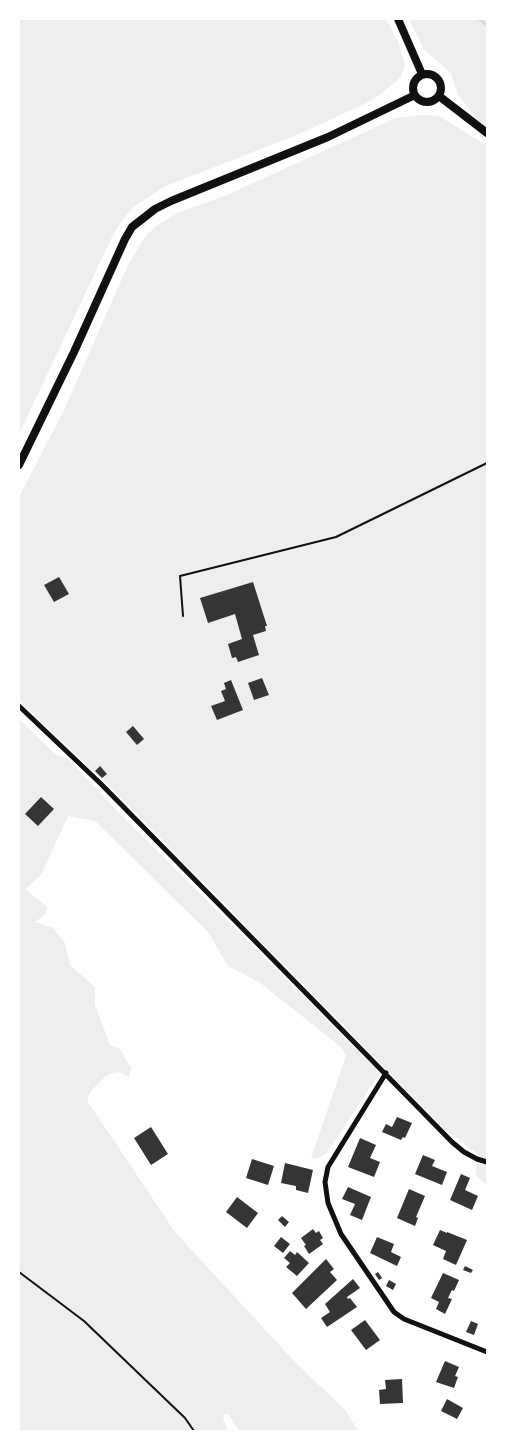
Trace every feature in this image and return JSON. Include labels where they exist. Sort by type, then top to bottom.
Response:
[{"type":"main road","points":[[398,19],[422,74]]},
{"type":"main road","points":[[422,74],[432,74],[439,79],[442,88],[439,96],[428,102],[420,100],[415,95],[413,85],[415,80],[422,74]]},
{"type":"main road","points":[[19,465],[132,227],[155,209],[170,201],[328,137],[415,95]]},
{"type":"main road","points":[[439,96],[487,133]]},
{"type":"street","points":[[19,706],[110,794],[452,1142],[464,1152],[487,1162]]},
{"type":"street","points":[[386,1074],[328,1167],[325,1182],[328,1203],[341,1234],[394,1312],[404,1319],[487,1352]]},
{"type":"path","points":[[183,616],[180,576],[336,537],[487,463]]},
{"type":"path","points":[[19,1272],[84,1321],[185,1418],[194,1431]]},
{"type":"shaded area","points":[[19,19],[386,19],[399,44],[405,66],[401,77],[378,96],[364,104],[299,134],[166,186],[133,207],[112,237],[19,434]]},
{"type":"shaded area","points":[[409,19],[487,19],[487,126],[478,121],[458,94],[451,74],[424,49]]},
{"type":"shaded area","points":[[421,115],[439,116],[487,146],[487,1185],[476,1176],[476,1164],[479,1155],[445,1129],[117,794],[19,700],[19,497],[65,408],[127,267],[144,238],[156,226],[178,213],[227,195],[396,118]]},
{"type":"shaded area","points":[[19,719],[55,754],[68,759],[124,818],[380,1073],[326,1154],[318,1158],[311,1158],[346,1056],[341,1047],[259,982],[228,966],[208,932],[95,821],[68,816],[41,875],[25,889],[47,907],[45,915],[35,922],[53,928],[65,943],[70,965],[95,987],[95,1005],[110,1045],[120,1049],[131,1068],[129,1077],[119,1072],[105,1077],[92,1090],[88,1097],[88,1102],[175,1232],[295,1362],[345,1410],[358,1431],[239,1431],[229,1415],[225,1414],[223,1419],[228,1431],[19,1431]]},
{"type":"building","points":[[59,577],[69,594],[54,602],[44,585]]},
{"type":"building","points":[[253,582],[267,626],[265,626],[266,631],[253,635],[259,655],[238,662],[236,657],[232,658],[228,644],[242,639],[235,614],[208,623],[200,598]]},
{"type":"building","points":[[262,678],[269,695],[254,700],[248,683]]},
{"type":"building","points":[[231,680],[243,710],[217,720],[211,706],[225,701],[221,691],[226,689],[224,683]]},
{"type":"building","points":[[133,726],[144,739],[137,745],[126,732]]},
{"type":"building","points":[[100,766],[107,774],[102,778],[95,771]]},
{"type":"building","points":[[41,797],[54,809],[38,826],[25,814]]},
{"type":"building","points":[[397,1117],[412,1123],[405,1138],[403,1137],[401,1140],[382,1132],[386,1124],[392,1127]]},
{"type":"building","points":[[151,1127],[168,1154],[151,1165],[134,1138]]},
{"type":"building","points":[[360,1138],[376,1145],[370,1158],[380,1162],[374,1177],[348,1167]]},
{"type":"building","points":[[423,1155],[435,1160],[432,1166],[447,1172],[442,1185],[415,1174]]},
{"type":"building","points":[[252,1159],[274,1166],[268,1185],[246,1178]]},
{"type":"building","points":[[285,1163],[313,1170],[308,1193],[296,1190],[296,1186],[281,1183]]},
{"type":"building","points":[[461,1174],[470,1178],[465,1190],[478,1196],[472,1210],[450,1200]]},
{"type":"building","points":[[348,1187],[371,1197],[362,1220],[350,1215],[355,1204],[342,1199]]},
{"type":"building","points":[[409,1189],[425,1196],[416,1217],[418,1218],[415,1226],[397,1218]]},
{"type":"building","points":[[237,1197],[258,1213],[247,1228],[226,1212]]},
{"type":"building","points":[[282,1216],[289,1222],[285,1227],[278,1220]]},
{"type":"building","points":[[313,1229],[316,1233],[319,1231],[323,1238],[320,1240],[323,1244],[309,1254],[301,1238]]},
{"type":"building","points":[[440,1230],[467,1240],[456,1265],[443,1259],[446,1251],[433,1245]]},
{"type":"building","points":[[281,1237],[290,1244],[283,1253],[274,1246]]},
{"type":"building","points":[[377,1237],[394,1244],[391,1252],[401,1257],[397,1266],[370,1253]]},
{"type":"building","points":[[290,1251],[295,1255],[297,1252],[309,1263],[297,1276],[286,1267],[290,1263],[284,1258]]},
{"type":"building","points":[[326,1259],[334,1269],[330,1272],[337,1280],[306,1309],[292,1293]]},
{"type":"building","points":[[465,1266],[473,1270],[471,1273],[463,1270]]},
{"type":"building","points":[[378,1272],[382,1278],[379,1280],[375,1274]]},
{"type":"building","points":[[443,1273],[459,1280],[448,1298],[452,1299],[445,1314],[436,1309],[439,1302],[431,1298]]},
{"type":"building","points":[[353,1279],[360,1288],[347,1297],[357,1307],[327,1327],[321,1318],[330,1312],[325,1304]]},
{"type":"building","points":[[389,1280],[396,1284],[393,1290],[386,1286]]},
{"type":"building","points":[[365,1320],[380,1340],[366,1350],[351,1330]]},
{"type":"building","points":[[471,1321],[478,1324],[474,1335],[466,1332]]},
{"type":"building","points":[[445,1361],[459,1367],[455,1376],[458,1377],[454,1388],[436,1382]]},
{"type":"building","points":[[402,1379],[403,1403],[380,1404],[379,1390],[386,1389],[385,1380]]},
{"type":"building","points":[[447,1399],[463,1408],[457,1419],[441,1411]]},
{"type":"waterway","points":[[479,19],[487,25]]}]
